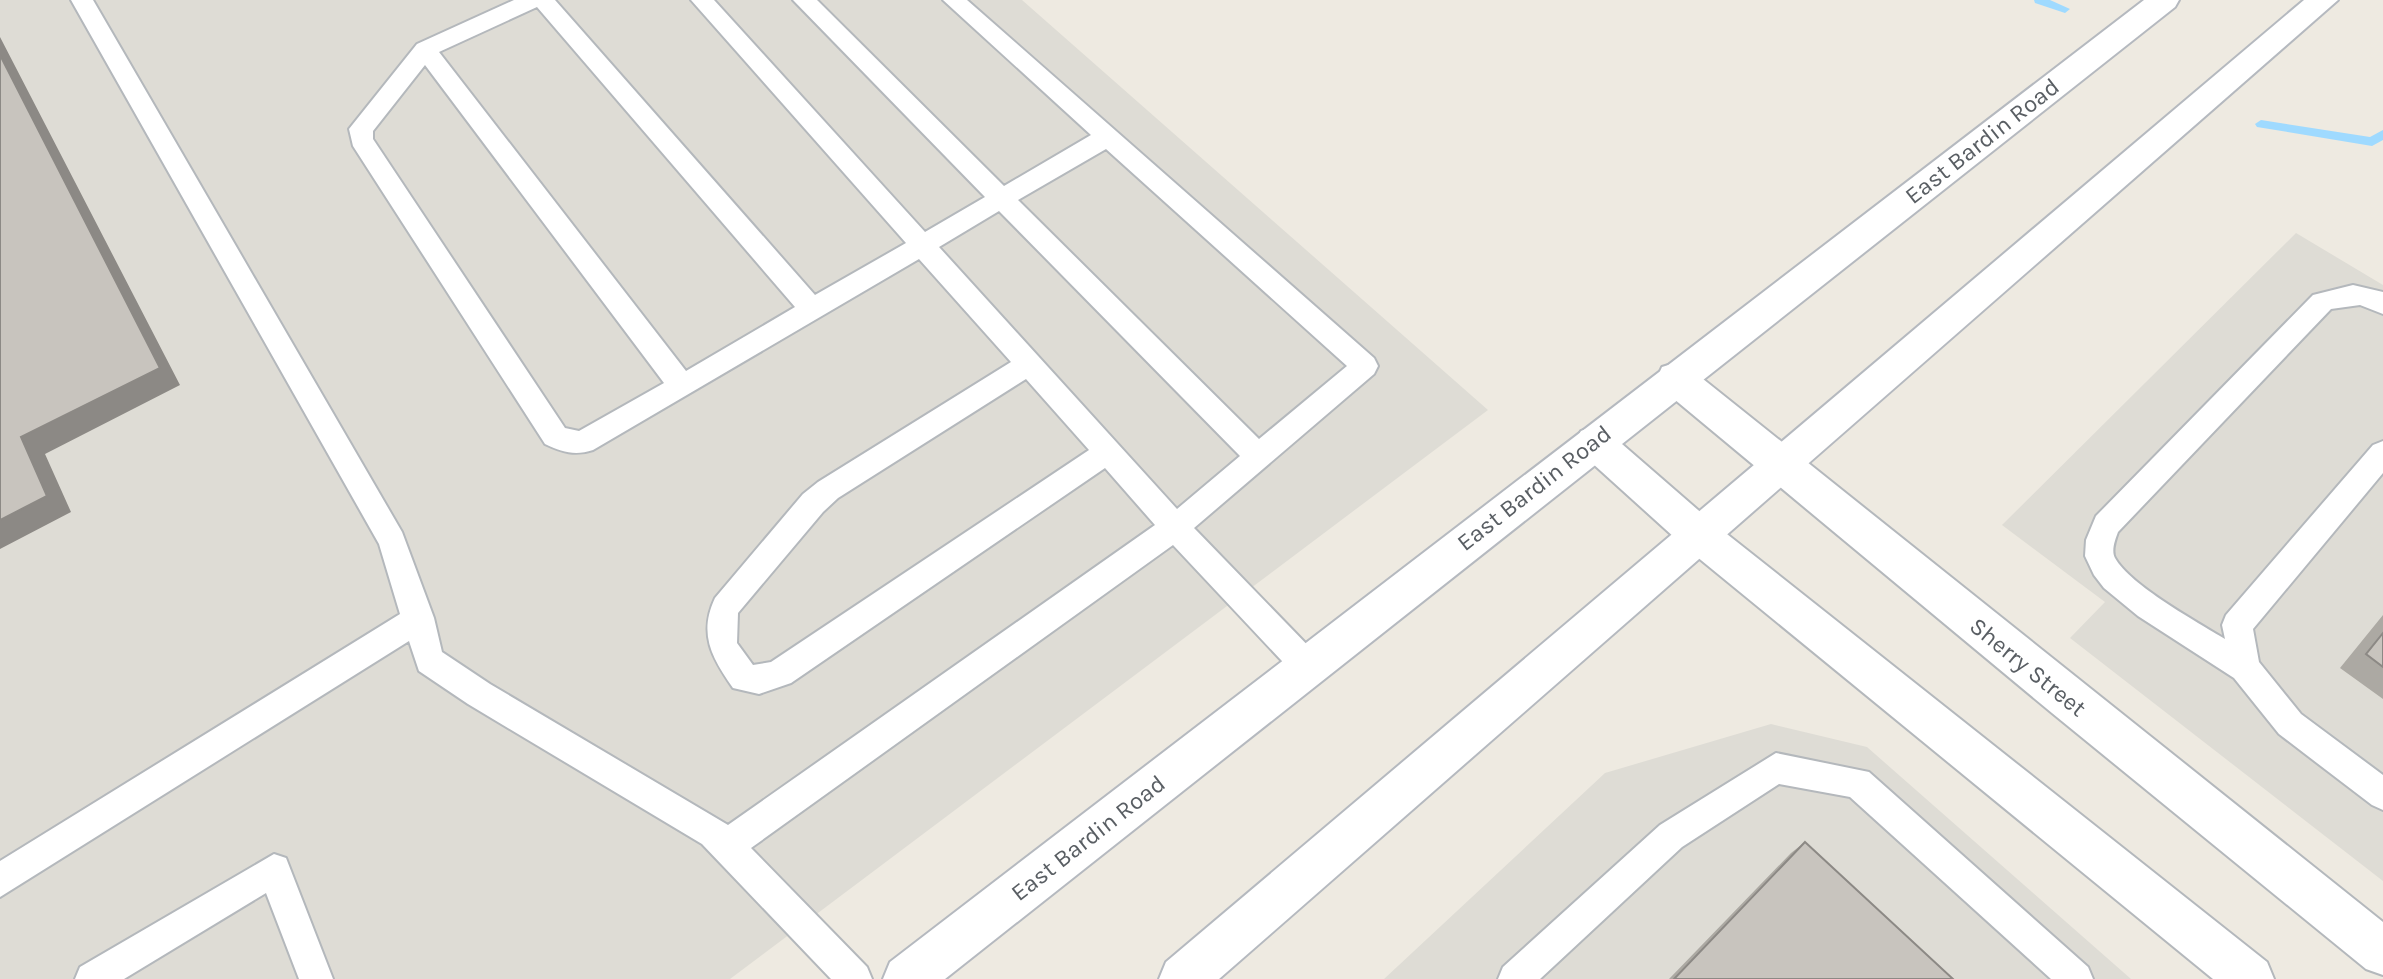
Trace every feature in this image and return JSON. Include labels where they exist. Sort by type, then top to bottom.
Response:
[{"type":"street","name":"East Bardin Road","points":[[907,979],[1675,378],[2164,0]]},
{"type":"street","points":[[1183,979],[2323,0]]},
{"type":"street","name":"Sherry Street","points":[[1675,378],[2067,699],[2383,952]]},
{"type":"street","points":[[1594,442],[1699,535],[2250,979]]},
{"type":"lane","points":[[82,0],[392,541],[419,618],[430,661],[479,694],[713,833],[855,979]]},
{"type":"lane","points":[[533,0],[425,49],[361,129],[361,140],[555,436],[568,442],[583,442],[682,386],[923,247],[1107,136]]},
{"type":"lane","points":[[543,0],[814,310]]},
{"type":"lane","points":[[702,0],[1175,527],[1307,666]]},
{"type":"lane","points":[[804,0],[1258,456]]},
{"type":"lane","points":[[726,846],[1175,527],[1365,366],[954,0]]},
{"type":"lane","points":[[425,49],[682,386]]},
{"type":"lane","points":[[2383,304],[2360,294],[2341,295],[2322,302],[2106,524],[2098,546],[2103,565],[2123,587],[2245,668],[2290,724],[2383,794]]},
{"type":"lane","points":[[1028,363],[828,490],[813,503],[725,607],[719,627],[720,644],[744,678],[760,680],[780,673],[1107,452]]},
{"type":"lane","points":[[2245,668],[2237,625],[2383,453]]},
{"type":"lane","points":[[0,880],[419,618]]},
{"type":"lane","points":[[1515,979],[1671,836],[1776,768],[1858,783],[2076,979]]},
{"type":"lane","points":[[92,979],[274,870],[316,979]]},
{"type":"shaded area","points":[[0,0],[1022,0],[1488,410],[730,979],[0,979]]},
{"type":"shaded area","points":[[2296,233],[2383,285],[2383,881],[2070,638],[2105,602],[2002,525]]},
{"type":"shaded area","points":[[1771,724],[1867,747],[2131,979],[1384,979],[1605,773]]},
{"type":"building","points":[[0,55],[160,368],[21,437],[47,496],[0,520]]},
{"type":"building","points":[[2383,633],[2383,667],[2366,654]]},
{"type":"building","points":[[1805,842],[1953,979],[1674,979]]},
{"type":"waterway","points":[[2039,0],[2065,9]]},
{"type":"waterway","points":[[2261,124],[2372,142],[2383,134]]}]
